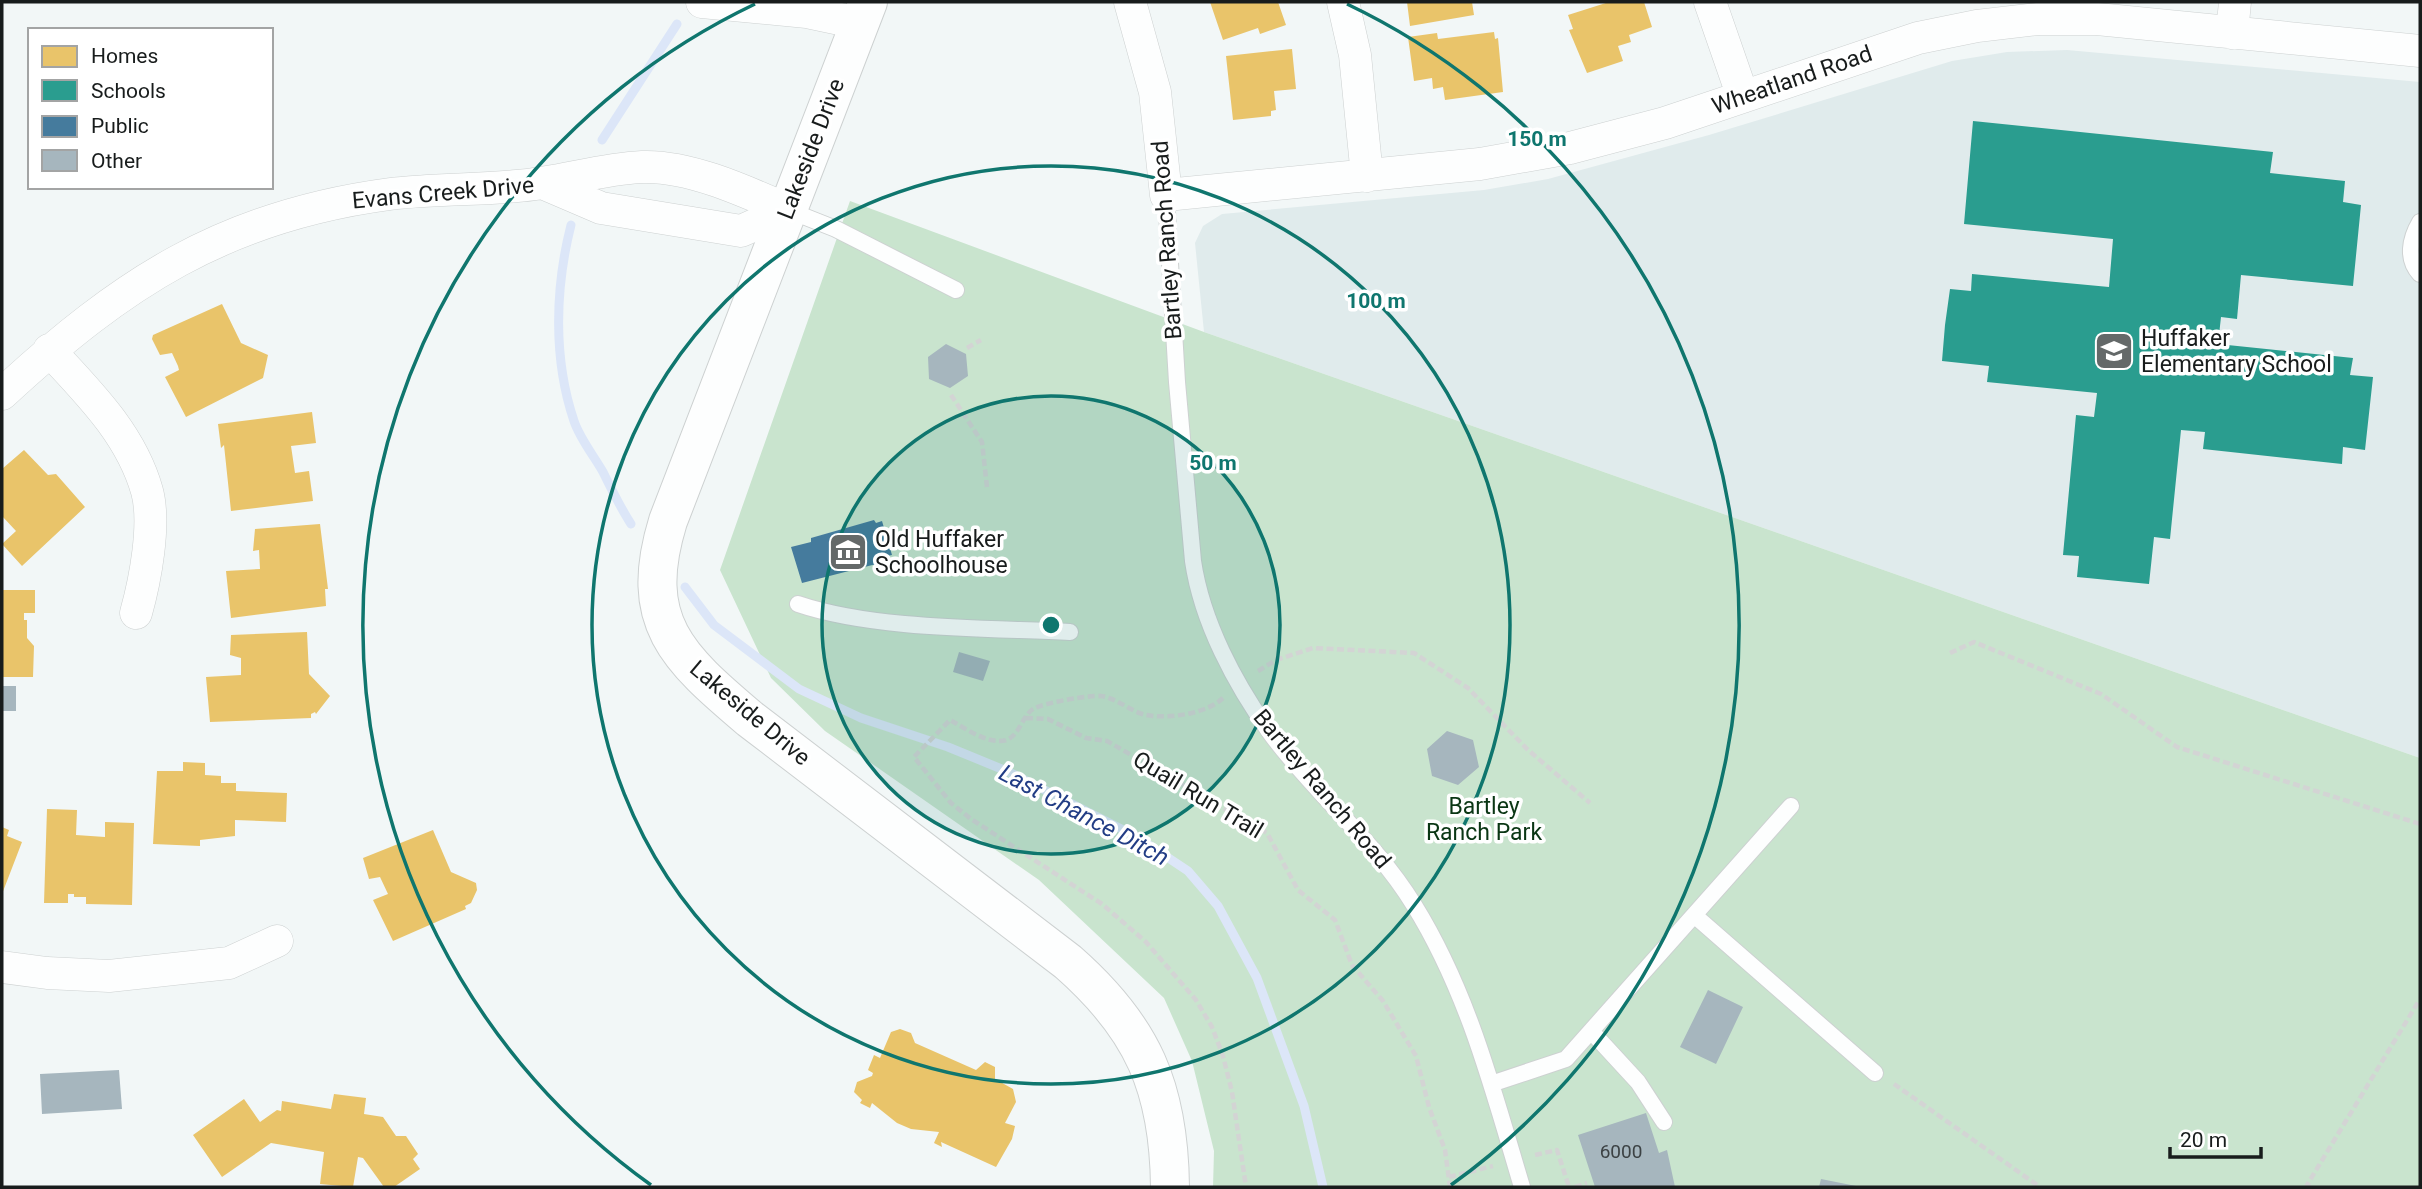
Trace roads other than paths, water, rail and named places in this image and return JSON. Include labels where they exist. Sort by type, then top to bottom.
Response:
[{"type":"street","points":[[702,2],[807,12],[863,12]]},
{"type":"street","name":"Bartley Ranch Road","points":[[1130,2],[1155,92],[1166,195]]},
{"type":"street","points":[[1343,2],[1355,55],[1367,176]]},
{"type":"street","points":[[1710,2],[1743,97]]},
{"type":"street","name":"Lakeside Drive","points":[[863,12],[665,532],[656,578],[662,618],[670,637],[703,679],[750,719],[1068,962],[1110,1003],[1131,1030],[1155,1078],[1167,1130],[1170,1187]]},
{"type":"street","name":"Wheatland Road","points":[[1166,195],[1480,164],[1570,148],[1665,123],[1918,38],[1977,26],[2038,19],[2234,17],[2420,51]]},
{"type":"street","name":"Evans Creek Drive","points":[[2,394],[86,318],[140,281],[198,249],[262,223],[299,212],[392,194],[545,184],[577,174],[645,167],[726,182],[788,210]]},
{"type":"street","name":"Evans Creek Drive","points":[[545,184],[601,208],[741,231],[788,210]]},
{"type":"street","points":[[49,350],[104,411],[130,450],[148,492],[149,539],[145,577],[136,614]]},
{"type":"street","points":[[2,967],[47,974],[109,976],[229,964],[277,941]]},
{"type":"lane","name":"Bartley Ranch Road","points":[[1166,195],[1177,382],[1196,582],[1209,620],[1239,683],[1272,734],[1384,861],[1414,905],[1454,978],[1491,1084],[1522,1187]]},
{"type":"lane","points":[[788,210],[836,229],[956,290]]},
{"type":"lane","points":[[2420,222],[2411,247],[2412,261],[2420,274]]},
{"type":"lane","points":[[798,604],[823,612],[933,625],[1070,632]]},
{"type":"lane","points":[[1491,1084],[1566,1059],[1791,806]]},
{"type":"lane","points":[[1695,915],[1875,1073]]},
{"type":"lane","points":[[1591,1031],[1637,1082],[1664,1122]]},
{"type":"waterway","name":"Last Chance Ditch","points":[[602,140],[677,24]]},
{"type":"waterway","name":"Last Chance Ditch","points":[[571,225],[559,298],[562,373],[574,421],[631,524]]},
{"type":"waterway","name":"Last Chance Ditch","points":[[685,587],[714,625],[799,689],[861,718],[948,747],[1009,772],[1137,837],[1188,871],[1218,906],[1257,978],[1304,1106],[1323,1187]]},
{"type":"place","name":"Huffaker Elementary School","points":[[2114,351]]},
{"type":"place","name":"Old Huffaker Schoolhouse","points":[[848,552]]},
{"type":"park label","name":"Bartley Ranch Park","points":[[1484,819]]}]
